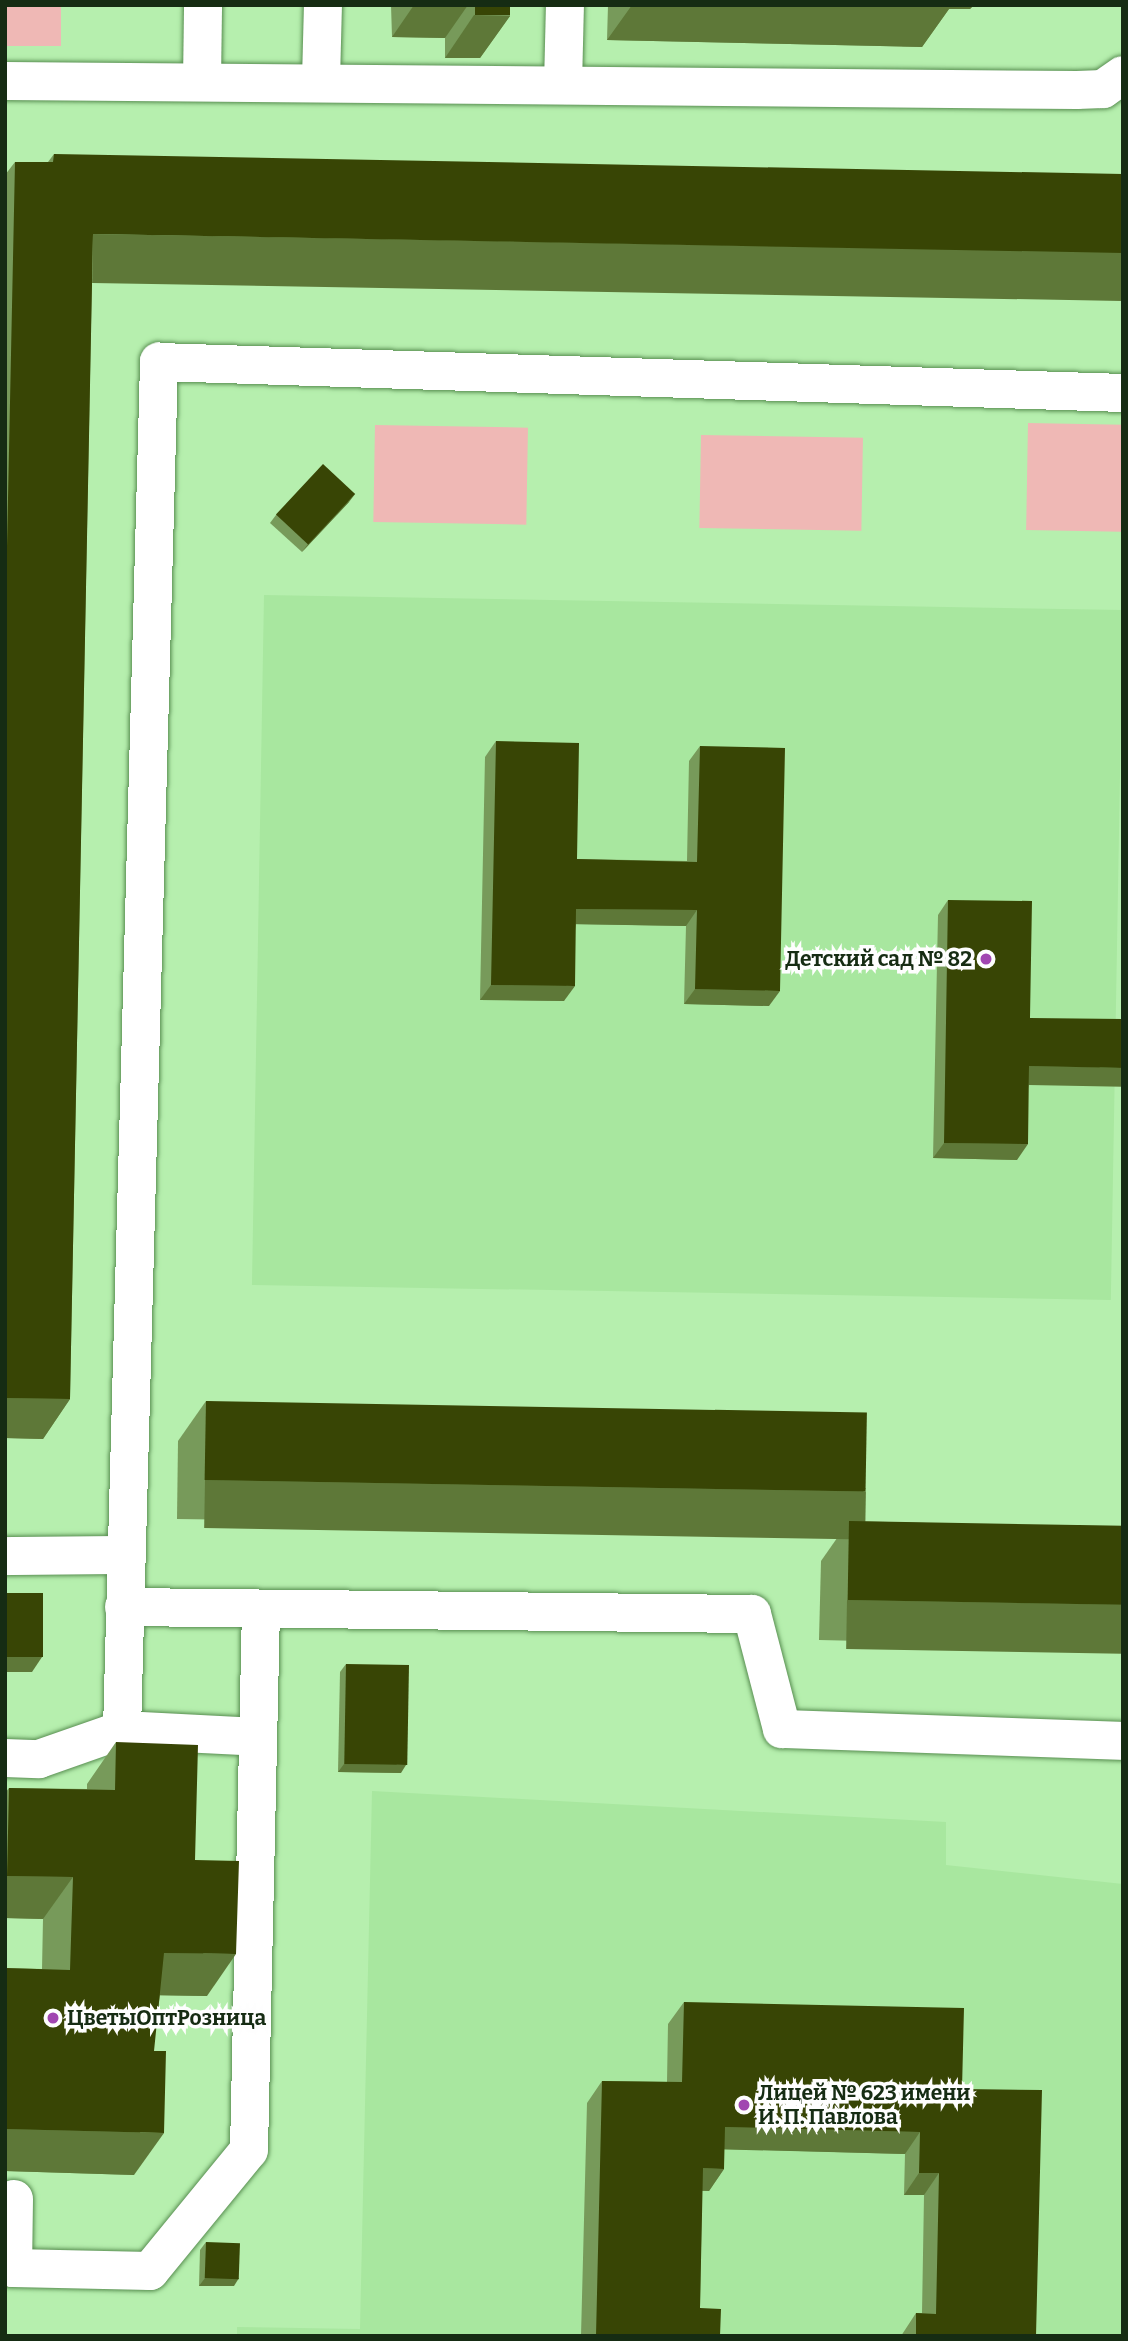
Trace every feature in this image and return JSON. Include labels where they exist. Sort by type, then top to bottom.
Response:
[{"type":"lane","points":[[202,81],[203,5]]},
{"type":"lane","points":[[321,80],[323,5]]},
{"type":"lane","points":[[563,85],[565,5]]},
{"type":"lane","points":[[5,81],[321,80],[563,85],[1103,89],[1123,75]]},
{"type":"lane","points":[[121,1730],[159,362],[1123,393]]},
{"type":"lane","points":[[5,1556],[125,1555]]},
{"type":"lane","points":[[124,1607],[752,1614],[782,1728],[1123,1741]]},
{"type":"lane","points":[[14,2199],[13,2268],[150,2271],[249,2150],[261,1609]]},
{"type":"lane","points":[[5,1758],[39,1759],[121,1730],[258,1737]]},
{"type":"shaded area","points":[[5,5],[61,5],[61,46],[5,46]]},
{"type":"shaded area","points":[[1028,423],[1123,425],[1121,532],[1026,530]]},
{"type":"shaded area","points":[[375,425],[528,428],[526,525],[373,522]]},
{"type":"shaded area","points":[[701,435],[863,438],[861,531],[699,528]]},
{"type":"shaded area","points":[[264,595],[1123,610],[1111,1300],[252,1285]]},
{"type":"shaded area","name":"Лицей № 623 имени И. П. Павлова","points":[[372,1791],[946,1822],[946,1865],[1123,1884],[1123,2336],[237,2336],[237,2327],[360,2329]]},
{"type":"building","points":[[475,5],[510,5],[510,15],[475,15]]},
{"type":"building","points":[[872,5],[950,5],[950,7]]},
{"type":"building","points":[[54,154],[1123,174],[1123,253],[93,234],[70,1399],[5,1398],[5,642],[15,162],[53,162]]},
{"type":"building","points":[[323,464],[355,494],[308,544],[276,514]]},
{"type":"building","points":[[496,741],[579,743],[577,859],[697,862],[700,746],[785,748],[780,991],[695,989],[697,910],[576,909],[575,986],[491,985]]},
{"type":"building","points":[[948,900],[1032,901],[1030,1018],[1123,1019],[1123,1068],[1029,1066],[1028,1144],[944,1143]]},
{"type":"building","points":[[206,1401],[867,1413],[866,1492],[205,1480]]},
{"type":"building","points":[[849,1521],[1123,1526],[1122,1605],[848,1600]]},
{"type":"building","points":[[5,1593],[43,1593],[43,1657],[5,1657]]},
{"type":"building","points":[[346,1664],[409,1665],[407,1765],[344,1764]]},
{"type":"building","points":[[116,1742],[198,1745],[195,1860],[239,1861],[236,1954],[164,1953],[154,2051],[166,2051],[164,2133],[5,2129],[5,1968],[70,1970],[73,1877],[7,1876],[9,1788],[115,1790]]},
{"type":"building","points":[[684,2002],[964,2008],[962,2089],[1042,2090],[1036,2336],[916,2336],[916,2313],[936,2314],[939,2173],[919,2173],[920,2132],[725,2127],[724,2169],[703,2168],[700,2308],[721,2309],[720,2336],[596,2336],[602,2081],[682,2082]]},
{"type":"building","points":[[206,2242],[240,2243],[239,2279],[205,2278]]},
{"type":"place","name":"Детский сад № 82","points":[[986,959]]},
{"type":"place","name":"ЦветыОптРозница","points":[[53,2018]]},
{"type":"place","name":"Лицей № 623 имени И. П. Павлова","points":[[744,2105]]}]
